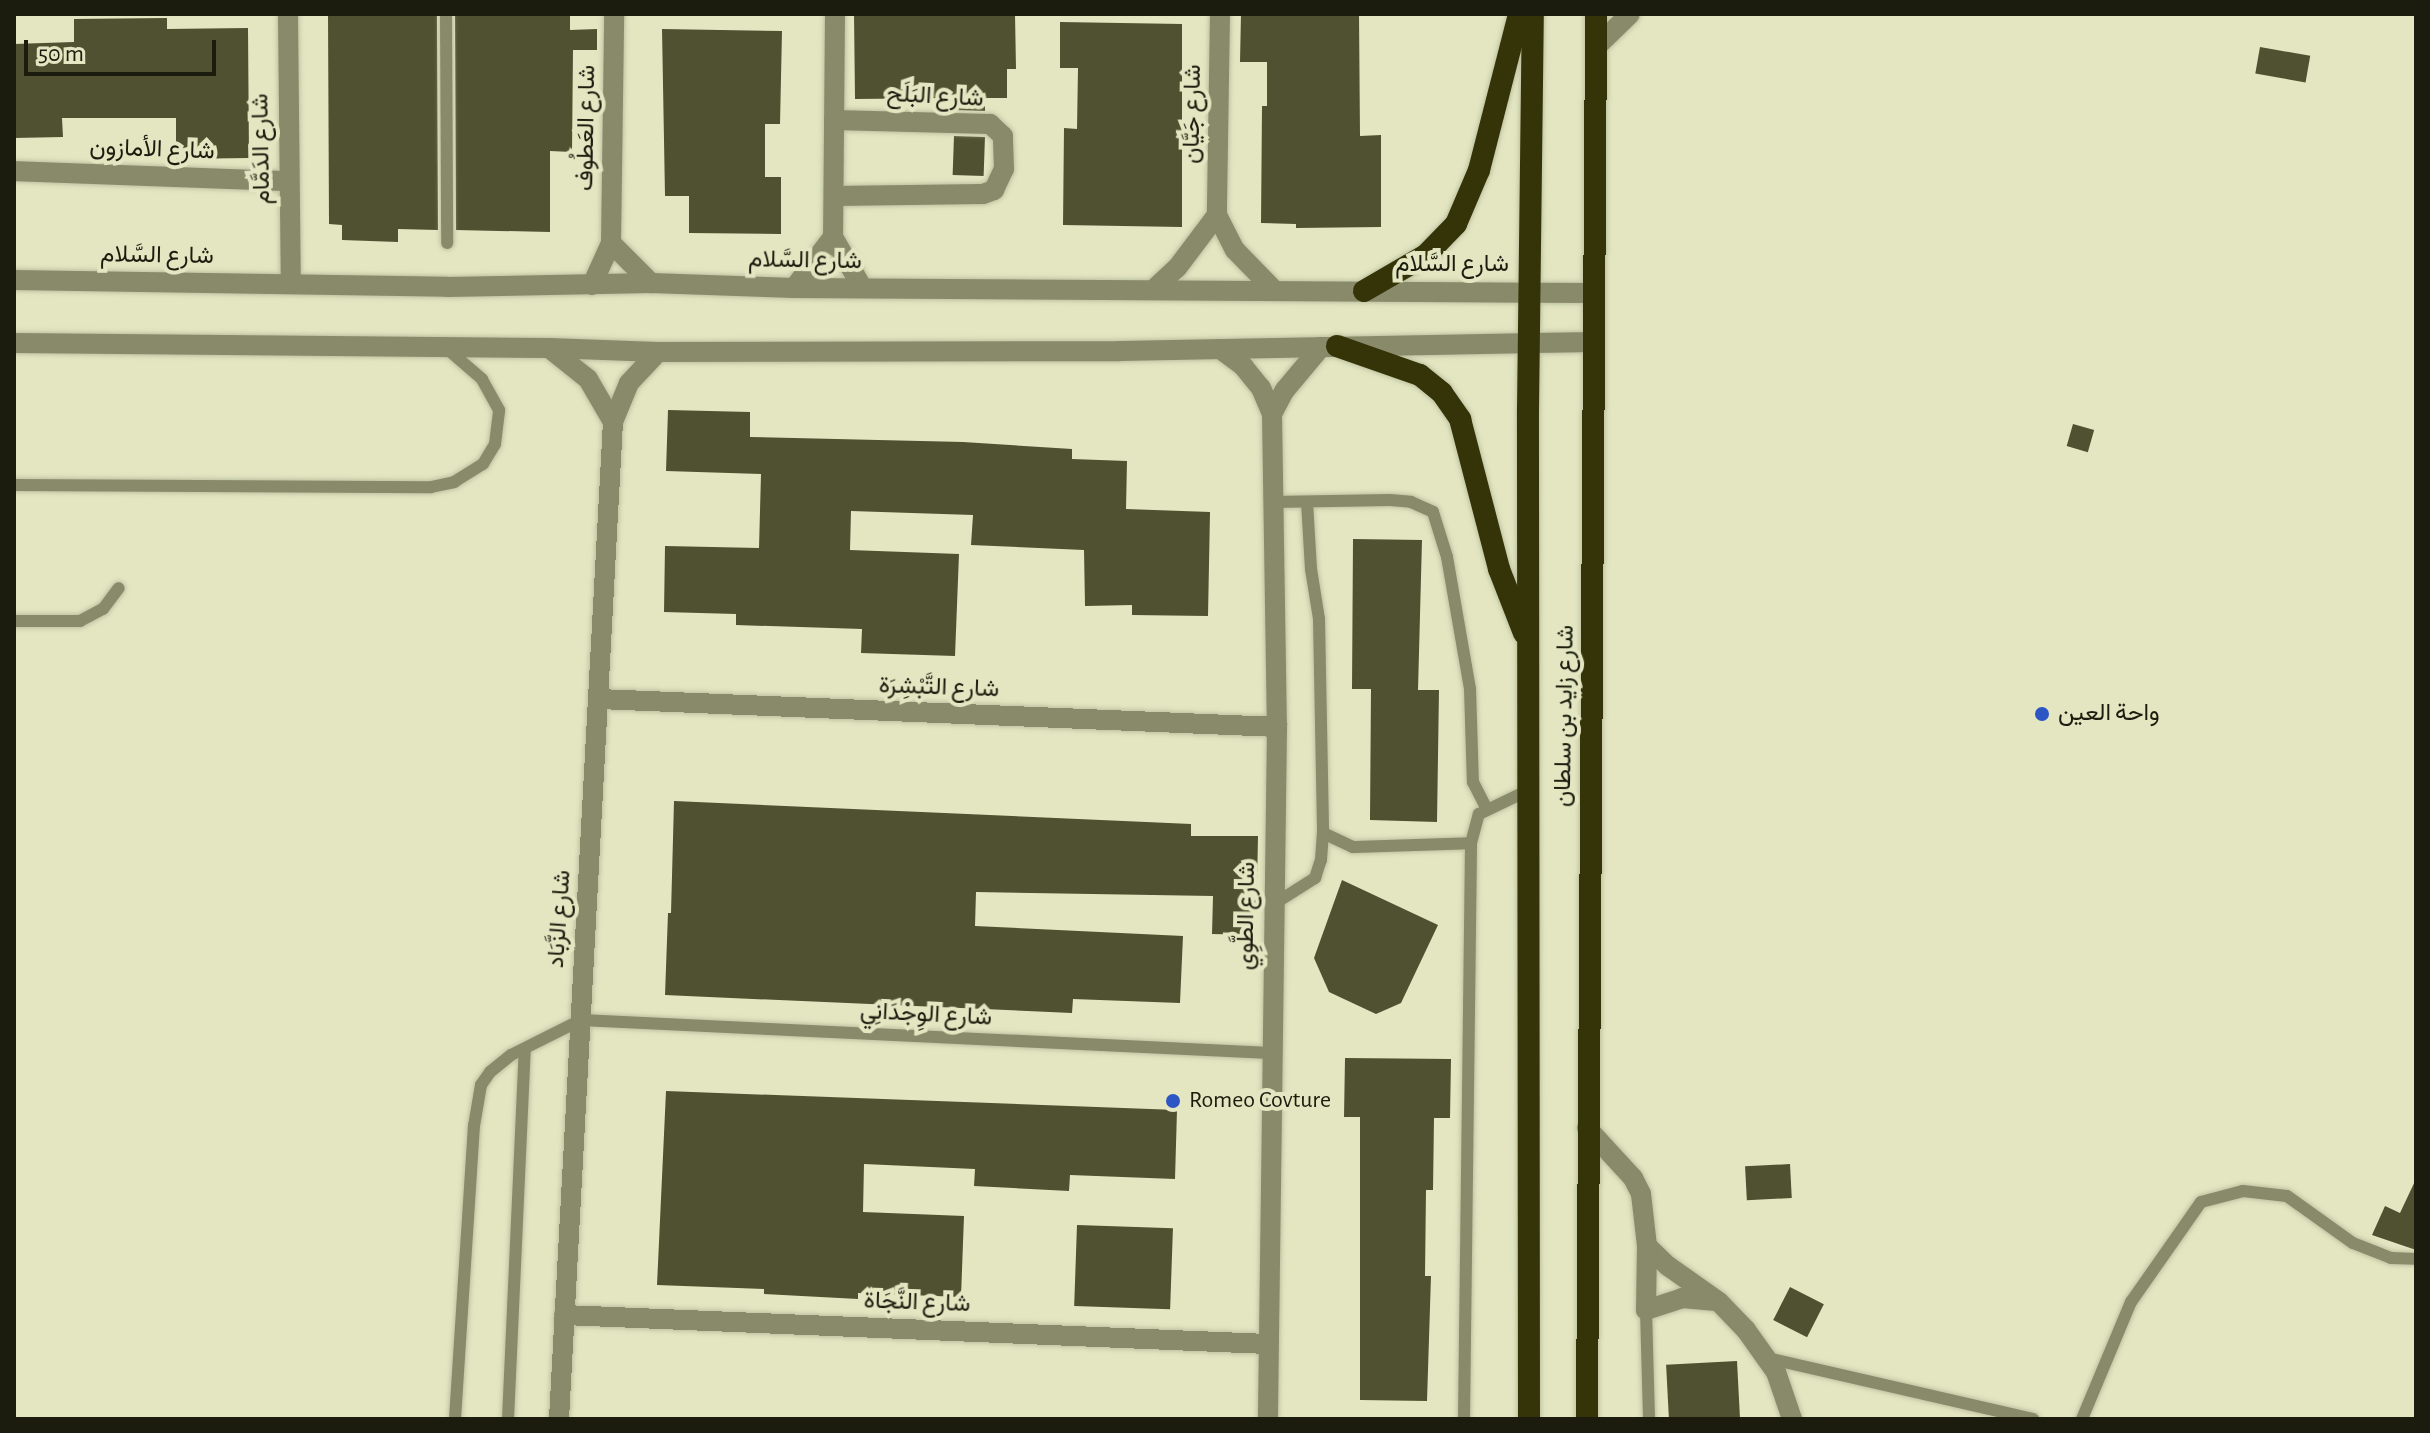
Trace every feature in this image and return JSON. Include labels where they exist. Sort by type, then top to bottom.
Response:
[{"type":"highway","points":[[1364,291],[1426,255],[1456,224],[1479,170],[1519,14]]},
{"type":"highway","name":"شارع زايد بن سلطان","points":[[1529,1419],[1529,342],[1533,14]]},
{"type":"highway","name":"شارع زايد بن سلطان","points":[[1587,1419],[1596,14]]},
{"type":"highway","points":[[1329,346],[1420,375],[1442,393],[1460,419],[1499,569],[1530,646]]},
{"type":"street","name":"شارع الدَمَّام","points":[[288,14],[291,283]]},
{"type":"street","name":"شارع العَطُوف","points":[[592,285],[611,243],[614,14]]},
{"type":"street","points":[[835,14],[833,237],[862,287]]},
{"type":"street","name":"شارع جَيَّان","points":[[1220,14],[1217,215],[1235,250],[1273,289]]},
{"type":"street","points":[[1596,47],[1630,14]]},
{"type":"street","name":"شارع البَلَح","points":[[834,120],[990,124],[1003,136],[1004,169],[994,190],[983,194],[834,196]]},
{"type":"street","name":"شارع الأمازون","points":[[14,171],[288,181]]},
{"type":"street","points":[[1153,290],[1177,268],[1217,215]]},
{"type":"street","points":[[794,288],[833,237]]},
{"type":"street","points":[[611,243],[651,283]]},
{"type":"street","name":"شارع السَّلام","points":[[14,280],[447,287],[651,283],[794,288],[1595,293]]},
{"type":"street","points":[[14,343],[549,348],[658,352],[1220,349],[1595,342]]},
{"type":"street","points":[[1272,414],[1294,378],[1329,346]]},
{"type":"street","points":[[549,348],[588,379],[613,422]]},
{"type":"street","name":"شارع الطَّوِي","points":[[1220,349],[1243,366],[1261,388],[1272,414],[1277,727],[1270,1053],[1268,1419]]},
{"type":"street","name":"شارع الزَّبَاد","points":[[559,1419],[613,422],[629,383],[658,352]]},
{"type":"street","name":"شارع التَّبْشِرَة","points":[[599,699],[1277,727]]},
{"type":"street","points":[[1587,1128],[1633,1178],[1641,1194],[1647,1246],[1646,1310],[1682,1298],[1719,1302]]},
{"type":"street","points":[[1647,1246],[1668,1266],[1719,1302],[1767,1358],[1786,1394],[1792,1419]]},
{"type":"street","name":"شارع النَّجَاة","points":[[564,1315],[1268,1344]]},
{"type":"lane","points":[[446,14],[447,243]]},
{"type":"lane","points":[[14,485],[431,487],[454,482],[483,464],[495,444],[500,425],[499,410],[482,379],[445,347]]},
{"type":"lane","points":[[1273,502],[1411,502],[1433,512],[1438,520],[1470,689],[1473,782],[1486,808]]},
{"type":"lane","points":[[1274,904],[1315,878],[1321,860],[1319,619],[1311,569],[1307,502]]},
{"type":"lane","points":[[14,621],[80,621],[103,609],[119,588]]},
{"type":"lane","points":[[1464,1419],[1471,843],[1474,823],[1486,808],[1531,789]]},
{"type":"lane","points":[[1323,833],[1353,847],[1471,843]]},
{"type":"lane","points":[[455,1419],[477,1100],[490,1072],[511,1055],[581,1020]]},
{"type":"lane","name":"شارع الوِجْدَانِي","points":[[581,1020],[1270,1053]]},
{"type":"lane","points":[[508,1419],[525,1049]]},
{"type":"lane","points":[[2082,1419],[2131,1302],[2201,1202],[2243,1191],[2287,1196],[2353,1243],[2391,1258],[2416,1259]]},
{"type":"lane","points":[[1646,1310],[1649,1419]]},
{"type":"lane","points":[[1767,1358],[2033,1419]]},
{"type":"building","points":[[328,14],[437,14],[438,230],[398,229],[398,242],[342,240],[342,225],[329,224]]},
{"type":"building","points":[[455,14],[570,14],[570,30],[597,29],[597,50],[573,50],[572,152],[550,151],[550,232],[456,230]]},
{"type":"building","points":[[854,14],[1015,14],[1016,69],[1007,69],[1007,98],[985,98],[985,111],[954,110],[954,98],[855,99]]},
{"type":"building","points":[[1241,14],[1359,14],[1360,136],[1381,135],[1381,227],[1296,228],[1296,224],[1261,223],[1262,106],[1267,106],[1267,62],[1240,62]]},
{"type":"building","points":[[167,18],[167,29],[248,28],[249,158],[176,159],[176,118],[62,118],[63,137],[14,138],[14,44],[74,42],[74,19]]},
{"type":"building","points":[[1060,22],[1182,24],[1182,227],[1063,225],[1064,128],[1077,129],[1078,68],[1060,68]]},
{"type":"building","points":[[662,29],[782,31],[780,124],[765,124],[765,177],[781,177],[781,234],[689,233],[689,196],[665,196]]},
{"type":"building","points":[[2260,47],[2310,56],[2306,82],[2255,74]]},
{"type":"building","points":[[954,136],[985,137],[984,176],[953,175]]},
{"type":"building","points":[[668,410],[750,412],[750,437],[963,442],[1072,449],[1072,459],[1127,461],[1126,509],[1210,512],[1208,616],[1132,615],[1132,605],[1085,606],[1084,550],[971,545],[973,515],[851,511],[850,550],[959,554],[955,656],[861,653],[862,629],[736,625],[736,614],[664,612],[665,546],[759,548],[761,474],[666,471]]},
{"type":"building","points":[[2073,424],[2094,430],[2088,452],[2067,446]]},
{"type":"building","points":[[1353,539],[1422,540],[1418,690],[1439,690],[1437,822],[1370,820],[1371,689],[1352,689]]},
{"type":"building","points":[[674,801],[1191,824],[1191,836],[1258,836],[1256,935],[1212,934],[1213,896],[976,892],[975,926],[1183,936],[1180,1003],[1073,999],[1072,1013],[665,995]]},
{"type":"building","points":[[1342,880],[1438,925],[1401,1003],[1376,1014],[1329,992],[1314,958]]},
{"type":"building","points":[[1345,1058],[1451,1059],[1450,1118],[1434,1118],[1433,1190],[1426,1190],[1425,1276],[1431,1276],[1427,1401],[1360,1400],[1360,1117],[1344,1117]]},
{"type":"building","points":[[666,1091],[1177,1110],[1175,1179],[1070,1175],[1069,1191],[974,1186],[975,1169],[864,1164],[863,1212],[964,1216],[961,1297],[858,1293],[858,1299],[764,1294],[764,1289],[657,1285]]},
{"type":"building","points":[[1790,1164],[1792,1198],[1747,1200],[1745,1166]]},
{"type":"building","points":[[2416,1179],[2416,1250],[2372,1235],[2385,1206],[2400,1213]]},
{"type":"building","points":[[1077,1225],[1173,1228],[1170,1309],[1074,1306]]},
{"type":"building","points":[[1790,1287],[1824,1304],[1807,1337],[1773,1320]]},
{"type":"building","points":[[1737,1361],[1740,1419],[1669,1419],[1666,1365]]},
{"type":"place","name":"واحة العين","points":[[2042,714]]},
{"type":"place","name":"Romeo Covture","points":[[1173,1101]]}]
